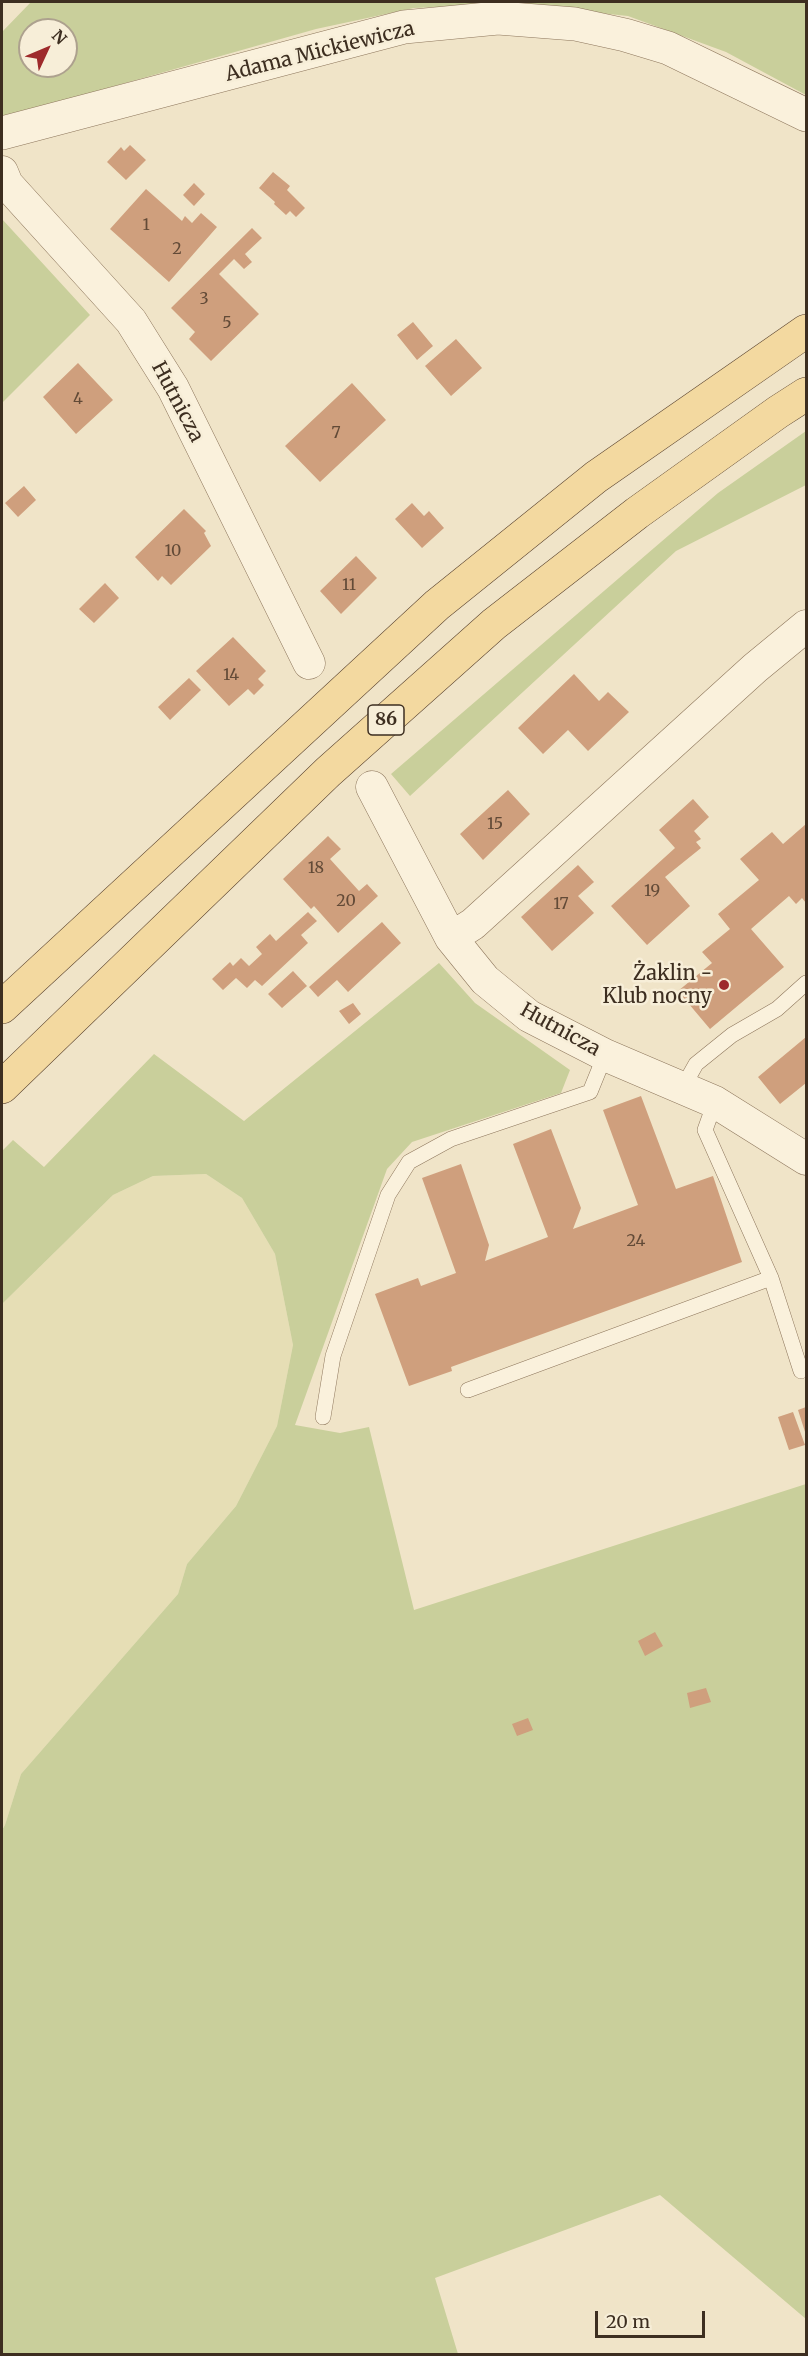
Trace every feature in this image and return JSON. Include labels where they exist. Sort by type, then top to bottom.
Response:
[{"type":"main road","name":"86","points":[[2,1007],[437,605],[596,477],[807,331]]},
{"type":"main road","name":"86","points":[[2,1087],[328,772],[494,624],[637,513],[778,412],[807,394]]},
{"type":"street","name":"Adama Mickiewicza","points":[[2,134],[404,27],[498,18],[575,24],[625,34],[657,45],[807,115]]},
{"type":"street","name":"Hutnicza","points":[[2,172],[6,184],[131,321],[173,388],[309,663]]},
{"type":"street","points":[[451,938],[473,924],[755,668],[807,626]]},
{"type":"street","name":"Hutnicza","points":[[372,787],[451,938],[485,980],[529,1016],[605,1055],[715,1102],[807,1159]]},
{"type":"lane","points":[[683,1087],[696,1064],[732,1035],[777,1009],[807,983]]},
{"type":"lane","points":[[323,1417],[333,1356],[388,1195],[410,1162],[451,1139],[590,1092],[605,1055]]},
{"type":"lane","points":[[715,1102],[705,1130],[771,1278],[801,1371]]},
{"type":"lane","points":[[468,1390],[771,1278]]},
{"type":"shaded area","points":[[206,1174],[242,1198],[275,1254],[293,1345],[277,1426],[236,1506],[187,1564],[178,1594],[21,1774],[2,1829],[2,1304],[113,1195],[153,1176]]},
{"type":"green space","points":[[31,2],[806,2],[806,95],[726,52],[628,16],[512,4],[414,8],[316,29],[2,118],[2,32]]},
{"type":"green space","points":[[2,219],[90,315],[2,403]]},
{"type":"green space","points":[[806,431],[806,485],[676,551],[410,796],[391,774],[718,493]]},
{"type":"green space","points":[[439,963],[475,1003],[570,1070],[561,1093],[412,1142],[387,1169],[295,1425],[340,1433],[369,1427],[414,1610],[806,1484],[806,2319],[660,2195],[435,2278],[458,2354],[2,2354],[2,1830],[21,1774],[178,1594],[187,1564],[236,1506],[277,1426],[293,1345],[275,1254],[242,1198],[206,1174],[153,1176],[113,1195],[2,1304],[2,1151],[13,1140],[44,1167],[154,1054],[244,1121]]},
{"type":"building","points":[[130,145],[146,160],[126,180],[107,162],[121,147],[124,151]]},
{"type":"building","points":[[273,172],[290,186],[287,190],[305,208],[296,217],[290,211],[286,215],[259,188]]},
{"type":"building","points":[[194,183],[205,194],[194,206],[183,195]]},
{"type":"building","points":[[146,189],[182,221],[185,216],[192,223],[201,213],[217,227],[169,282],[110,229]]},
{"type":"building","points":[[252,228],[262,238],[245,254],[252,262],[244,269],[234,259],[219,274],[259,314],[211,361],[189,339],[195,332],[171,308]]},
{"type":"building","points":[[413,322],[433,346],[417,360],[397,335]]},
{"type":"building","points":[[456,339],[482,368],[451,396],[425,366]]},
{"type":"building","points":[[78,363],[113,400],[76,434],[43,397]]},
{"type":"building","points":[[352,383],[386,420],[320,482],[285,446]]},
{"type":"building","points":[[24,486],[36,500],[18,517],[5,503]]},
{"type":"building","points":[[412,503],[424,516],[429,511],[444,528],[422,548],[395,519]]},
{"type":"building","points":[[184,509],[206,531],[204,533],[211,546],[171,585],[162,576],[158,581],[135,557]]},
{"type":"building","points":[[356,556],[377,578],[341,614],[320,591]]},
{"type":"building","points":[[105,583],[119,598],[94,623],[79,609]]},
{"type":"building","points":[[233,637],[266,671],[258,679],[264,685],[254,695],[248,689],[229,706],[196,671]]},
{"type":"building","points":[[574,674],[599,701],[608,692],[629,712],[588,751],[568,730],[543,754],[518,728]]},
{"type":"building","points":[[189,678],[201,690],[170,720],[158,707]]},
{"type":"building","points":[[508,790],[530,814],[483,860],[460,834]]},
{"type":"building","points":[[693,799],[709,817],[694,831],[701,839],[696,842],[701,848],[665,877],[690,906],[647,945],[611,906],[675,848],[659,830]]},
{"type":"building","points":[[806,824],[806,903],[802,898],[796,904],[789,896],[751,929],[784,967],[710,1029],[678,991],[712,963],[702,952],[730,929],[718,914],[759,880],[740,859],[772,832],[783,844]]},
{"type":"building","points":[[328,836],[341,849],[330,859],[359,891],[367,884],[378,896],[338,933],[314,906],[311,909],[283,879]]},
{"type":"building","points":[[578,865],[594,882],[578,896],[594,913],[552,951],[521,917]]},
{"type":"building","points":[[308,912],[317,921],[301,935],[308,943],[262,986],[255,980],[247,988],[236,978],[223,990],[212,979],[230,962],[233,966],[241,958],[249,966],[262,954],[256,947],[270,934],[276,941]]},
{"type":"building","points":[[382,922],[401,943],[348,992],[337,980],[318,997],[309,987]]},
{"type":"building","points":[[293,971],[307,986],[282,1008],[268,994]]},
{"type":"building","points":[[353,1003],[361,1014],[349,1024],[339,1011]]},
{"type":"building","points":[[806,1037],[806,1083],[780,1104],[758,1077]]},
{"type":"building","points":[[641,1096],[676,1189],[713,1176],[742,1262],[451,1367],[452,1371],[409,1386],[375,1294],[418,1278],[421,1286],[456,1273],[422,1178],[461,1164],[489,1245],[485,1261],[548,1237],[513,1144],[551,1129],[581,1208],[573,1229],[638,1205],[603,1110]]},
{"type":"building","points":[[806,1407],[806,1435],[798,1410]]},
{"type":"building","points":[[793,1412],[805,1445],[789,1450],[778,1417]]},
{"type":"building","points":[[655,1632],[663,1646],[645,1656],[638,1641]]},
{"type":"building","points":[[706,1688],[711,1702],[690,1708],[687,1693]]},
{"type":"building","points":[[528,1718],[533,1730],[517,1736],[512,1724]]},
{"type":"place","name":"Żaklin - Klub nocny","points":[[724,985]]}]
